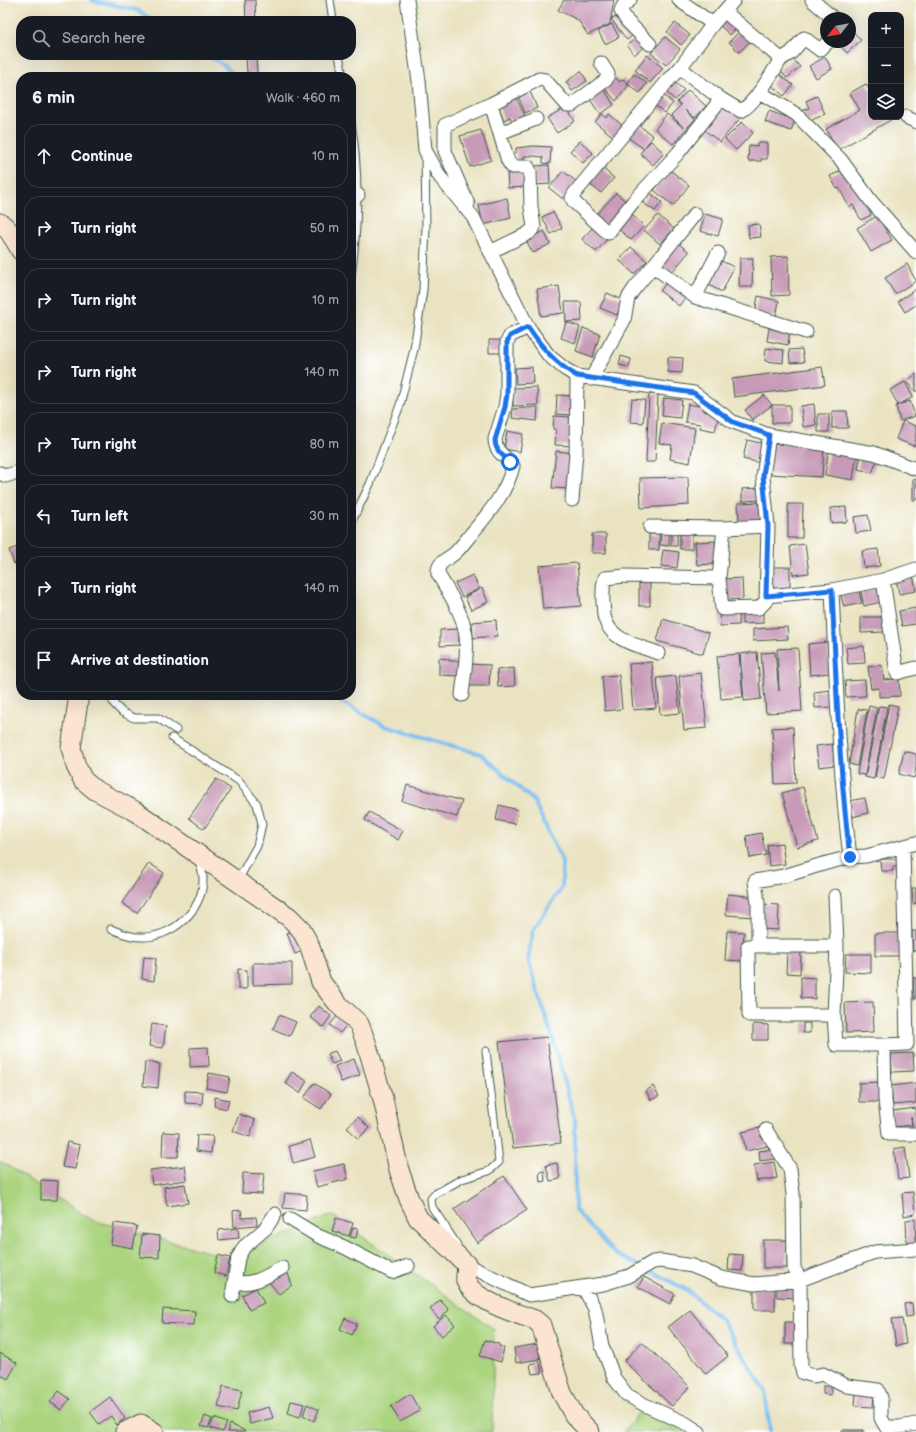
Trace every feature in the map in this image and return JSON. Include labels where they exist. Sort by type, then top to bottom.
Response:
[{"type":"street","points":[[407,0],[420,81],[424,150],[440,177],[473,217]]},
{"type":"street","points":[[630,0],[623,6],[621,11],[627,21],[650,44]]},
{"type":"street","points":[[679,0],[713,24]]},
{"type":"street","points":[[721,100],[678,153],[633,202],[608,233],[574,202],[572,198],[574,194],[680,68],[713,24],[734,0]]},
{"type":"street","points":[[812,0],[826,12]]},
{"type":"street","points":[[725,12],[781,59]]},
{"type":"street","points":[[680,68],[721,100],[741,111],[745,109],[759,92],[781,59],[791,53],[804,38],[820,50],[822,48]]},
{"type":"street","points":[[601,63],[608,74],[606,80],[572,105],[567,104],[545,80],[539,80],[445,125],[445,151],[473,217],[528,327],[549,356],[564,369],[577,376],[694,393],[733,422],[769,435],[874,453],[916,469]]},
{"type":"street","points":[[759,92],[796,114],[816,134],[841,160],[871,201],[916,252]]},
{"type":"street","points":[[490,252],[529,233],[534,227],[531,207],[530,171],[528,167],[512,167],[508,161],[491,104]]},
{"type":"street","points":[[500,133],[536,119]]},
{"type":"street","points":[[591,379],[624,320],[628,298],[695,214]]},
{"type":"street","points":[[0,223],[11,234],[16,242]]},
{"type":"street","points":[[695,297],[718,252]]},
{"type":"street","points":[[653,266],[695,297],[806,332]]},
{"type":"street","points":[[462,695],[466,654],[466,635],[461,618],[452,598],[438,574],[438,569],[439,564],[455,553],[492,511],[512,471],[513,466],[497,450],[495,440],[505,407],[507,394],[507,342],[510,336],[528,327]]},
{"type":"street","points":[[572,500],[576,453],[577,376]]},
{"type":"street","points":[[724,528],[719,578],[722,609],[759,608],[766,601],[768,526],[763,476],[769,435]]},
{"type":"street","points":[[0,472],[6,476],[16,473]]},
{"type":"street","points":[[650,527],[724,528],[768,526]]},
{"type":"street","points":[[766,596],[832,590],[883,580],[916,569]]},
{"type":"street","points":[[658,653],[629,643],[608,626],[605,618],[602,585],[605,578],[626,576],[719,578]]},
{"type":"street","points":[[883,580],[893,674],[916,668]]},
{"type":"street","points":[[832,590],[839,745],[850,857]]},
{"type":"street","points":[[78,700],[70,748],[76,766],[83,780],[94,790],[135,811],[289,918],[300,928],[309,944],[321,982],[331,996],[358,1024],[368,1049],[383,1099],[398,1170],[418,1218],[467,1265],[529,1295],[603,1284],[629,1276],[653,1262],[661,1261],[692,1266],[721,1278],[754,1284],[800,1280],[874,1252],[916,1249]]},
{"type":"street","points":[[758,946],[758,903],[755,881],[784,876],[850,857],[866,856],[910,845],[907,1044],[836,1045],[834,1015],[837,946],[835,896]]},
{"type":"street","points":[[834,1015],[749,1015],[748,946],[837,946]]},
{"type":"street","points":[[884,1045],[885,1100],[890,1134],[916,1134]]},
{"type":"street","points":[[766,1130],[790,1169],[793,1194],[794,1268],[800,1280],[801,1366],[804,1374],[814,1376],[823,1374],[846,1386],[878,1390],[881,1398],[881,1418],[886,1427],[900,1427],[916,1424]]},
{"type":"street","points":[[275,1214],[266,1228],[244,1247],[238,1258],[233,1289],[261,1279],[282,1268]]},
{"type":"street","points":[[290,1219],[318,1236],[344,1247],[392,1272],[408,1266]]},
{"type":"street","points":[[467,1265],[466,1280],[472,1290],[485,1299],[534,1320],[541,1325],[562,1393],[574,1415],[590,1432]]},
{"type":"street","points":[[583,1287],[595,1309],[602,1346],[614,1378],[627,1395],[685,1422],[699,1432]]},
{"type":"street","points":[[125,1432],[141,1424],[154,1432]]},
{"type":"lane","points":[[330,0],[333,16]]},
{"type":"lane","points":[[340,60],[342,72]]},
{"type":"lane","points":[[356,513],[370,484],[400,405],[414,348],[423,290],[426,228],[424,150]]},
{"type":"lane","points":[[112,700],[122,712],[134,718],[158,718],[176,730]]},
{"type":"lane","points":[[172,738],[240,781],[257,804],[262,824],[257,846],[237,882]]},
{"type":"lane","points":[[111,929],[128,936],[142,938],[158,935],[174,928],[188,916],[201,897],[203,878],[198,856]]},
{"type":"lane","points":[[467,1265],[465,1257],[432,1207],[431,1199],[435,1194],[462,1179],[489,1171],[499,1162],[486,1051]]},
{"type":"green space","points":[[0,1161],[92,1220],[230,1258],[332,1215],[494,1329],[492,1432],[0,1432]]},
{"type":"green space","points":[[645,1405],[696,1432],[623,1432]]},
{"type":"building","points":[[245,0],[255,0],[256,16],[246,16]]},
{"type":"building","points":[[564,0],[614,0],[610,24],[588,35],[578,20],[558,10]]},
{"type":"building","points":[[726,15],[738,26],[730,35],[718,24]]},
{"type":"building","points":[[620,16],[634,34],[627,40],[611,19]]},
{"type":"building","points":[[675,23],[690,35],[681,45],[667,32]]},
{"type":"building","points":[[612,24],[619,37],[605,44],[598,31]]},
{"type":"building","points":[[742,29],[753,39],[739,52],[729,42]]},
{"type":"building","points":[[856,35],[861,40],[856,45]]},
{"type":"building","points":[[638,37],[645,46],[634,55],[627,45]]},
{"type":"building","points":[[665,37],[680,49],[666,65],[651,53]]},
{"type":"building","points":[[842,48],[852,48],[847,53]]},
{"type":"building","points":[[647,55],[663,68],[650,83],[635,70]]},
{"type":"building","points":[[825,57],[832,69],[816,78],[809,66]]},
{"type":"building","points":[[793,59],[800,67],[787,78],[780,70]]},
{"type":"building","points":[[246,60],[256,60],[257,72],[247,72]]},
{"type":"building","points":[[581,71],[587,81],[572,91],[566,82]]},
{"type":"building","points":[[634,74],[647,83],[640,93],[627,84]]},
{"type":"building","points":[[779,74],[793,85],[784,96],[771,85]]},
{"type":"building","points":[[615,77],[620,82],[623,79],[629,85],[616,101],[603,86]]},
{"type":"building","points":[[672,80],[684,90],[675,100],[664,90]]},
{"type":"building","points":[[866,84],[868,87],[868,120],[891,120],[838,150],[826,129],[860,110],[850,93]]},
{"type":"building","points":[[529,89],[537,108],[525,113],[517,93]]},
{"type":"building","points":[[604,89],[614,105],[600,114],[589,98]]},
{"type":"building","points":[[688,90],[706,106],[695,118],[685,110],[695,119],[673,144],[655,129],[667,114],[684,128],[671,115],[681,105],[677,102]]},
{"type":"building","points":[[661,93],[673,103],[665,113],[652,103]]},
{"type":"building","points":[[515,95],[525,116],[512,122],[510,117],[504,120],[497,103]]},
{"type":"building","points":[[817,96],[825,114],[807,122],[802,111],[809,108],[806,101]]},
{"type":"building","points":[[725,102],[742,116],[720,142],[703,129]]},
{"type":"building","points":[[566,107],[575,121],[557,133],[547,118]]},
{"type":"building","points":[[769,111],[795,120],[791,131],[765,122]]},
{"type":"building","points":[[602,114],[607,118],[609,114],[624,127],[615,138],[595,122]]},
{"type":"building","points":[[742,122],[753,133],[736,150],[725,139]]},
{"type":"building","points":[[636,123],[653,136],[645,147],[651,141],[664,153],[653,165],[640,153],[644,149],[626,136]]},
{"type":"building","points":[[481,130],[491,160],[470,167],[460,136]]},
{"type":"building","points":[[580,141],[593,153],[583,163],[570,151]]},
{"type":"building","points":[[757,143],[767,143],[767,159],[761,159],[761,161],[748,161],[749,145],[757,146]]},
{"type":"building","points":[[533,146],[551,147],[550,164],[543,163],[543,157],[533,156],[524,156],[524,163],[517,163],[516,148]]},
{"type":"building","points":[[549,165],[550,184],[535,185],[534,166]]},
{"type":"building","points":[[601,167],[614,178],[601,193],[588,183]]},
{"type":"building","points":[[507,169],[526,170],[526,187],[508,188]]},
{"type":"building","points":[[670,170],[689,185],[673,206],[654,190]]},
{"type":"building","points":[[843,170],[850,183],[854,181],[871,215],[861,220],[853,205],[849,207],[839,188],[837,189],[830,176]]},
{"type":"building","points":[[563,171],[577,182],[563,199],[549,188]]},
{"type":"building","points":[[616,193],[629,204],[608,228],[594,217]]},
{"type":"building","points":[[650,193],[662,202],[655,211],[643,203]]},
{"type":"building","points":[[507,198],[511,218],[483,225],[479,205]]},
{"type":"building","points":[[553,212],[562,228],[551,234],[542,217]]},
{"type":"building","points":[[629,212],[644,226],[631,240],[616,227]]},
{"type":"building","points":[[705,214],[723,219],[718,236],[700,231]]},
{"type":"building","points":[[658,215],[674,229],[660,244],[644,230]]},
{"type":"building","points":[[877,216],[892,240],[871,252],[857,228]]},
{"type":"building","points":[[759,224],[761,237],[749,238],[748,225]]},
{"type":"building","points":[[594,226],[608,238],[596,252],[582,239]]},
{"type":"building","points":[[544,231],[550,244],[533,253],[526,240]]},
{"type":"building","points":[[677,242],[689,252],[671,273],[660,262]]},
{"type":"building","points":[[631,247],[647,261],[634,274],[619,260]]},
{"type":"building","points":[[788,256],[789,295],[772,296],[771,257]]},
{"type":"building","points":[[740,258],[753,258],[752,287],[739,287]]},
{"type":"building","points":[[719,260],[734,267],[722,292],[707,284]]},
{"type":"building","points":[[907,264],[916,281],[895,294],[885,278]]},
{"type":"building","points":[[668,280],[687,295],[679,306],[660,291]]},
{"type":"building","points":[[559,286],[563,313],[541,316],[537,289]]},
{"type":"building","points":[[916,289],[916,305],[905,312],[898,301]]},
{"type":"building","points":[[607,293],[623,300],[617,315],[600,308]]},
{"type":"building","points":[[758,296],[779,301],[776,317],[755,312]]},
{"type":"building","points":[[565,302],[581,302],[582,321],[566,322]]},
{"type":"building","points":[[566,322],[580,327],[575,343],[561,338]]},
{"type":"building","points":[[583,328],[600,334],[593,357],[576,351]]},
{"type":"building","points":[[769,328],[790,331],[788,345],[767,341]]},
{"type":"building","points":[[489,340],[503,340],[504,353],[489,353]]},
{"type":"building","points":[[766,348],[784,350],[783,363],[765,361]]},
{"type":"building","points":[[802,349],[804,362],[790,363],[789,350]]},
{"type":"building","points":[[621,356],[631,359],[629,367],[619,365]]},
{"type":"building","points":[[668,357],[683,358],[682,373],[668,372]]},
{"type":"building","points":[[532,367],[533,383],[516,384],[515,368]]},
{"type":"building","points":[[822,367],[825,385],[734,397],[732,379]]},
{"type":"building","points":[[916,374],[916,392],[907,381]]},
{"type":"building","points":[[905,382],[913,397],[898,405],[890,390]]},
{"type":"building","points":[[537,387],[538,405],[513,406],[513,388]]},
{"type":"building","points":[[649,394],[658,394],[655,462],[646,462]]},
{"type":"building","points":[[557,395],[574,396],[573,415],[556,414]]},
{"type":"building","points":[[764,395],[772,405],[752,420],[745,410]]},
{"type":"building","points":[[664,398],[682,400],[680,418],[662,416]]},
{"type":"building","points":[[632,399],[645,400],[643,423],[630,422]]},
{"type":"building","points":[[910,401],[915,416],[900,421],[896,406]]},
{"type":"building","points":[[688,404],[704,407],[703,411],[719,414],[715,431],[700,428],[701,424],[685,422]]},
{"type":"building","points":[[814,404],[816,425],[803,427],[801,406]]},
{"type":"building","points":[[772,405],[790,405],[790,423],[772,423]]},
{"type":"building","points":[[538,407],[537,421],[512,418],[513,409]]},
{"type":"building","points":[[832,411],[847,411],[848,428],[832,428]]},
{"type":"building","points":[[818,414],[829,414],[829,432],[818,432]]},
{"type":"building","points":[[554,416],[571,417],[570,430],[574,430],[573,446],[555,445],[556,429],[553,429]]},
{"type":"building","points":[[903,421],[916,426],[916,442],[914,446],[896,439]]},
{"type":"building","points":[[662,423],[695,428],[690,463],[670,459],[672,445],[659,443]]},
{"type":"building","points":[[507,431],[523,434],[520,452],[504,449]]},
{"type":"building","points":[[747,440],[765,444],[761,463],[743,459]]},
{"type":"building","points":[[770,444],[824,446],[822,477],[769,474]]},
{"type":"building","points":[[829,448],[857,453],[853,480],[825,475]]},
{"type":"building","points":[[556,451],[573,453],[569,489],[552,488]]},
{"type":"building","points":[[861,454],[878,458],[872,473],[858,469]]},
{"type":"building","points":[[688,477],[689,505],[641,508],[640,478]]},
{"type":"building","points":[[913,479],[916,480],[916,500],[913,500]]},
{"type":"building","points":[[760,488],[761,500],[742,501],[742,489]]},
{"type":"building","points":[[762,502],[762,522],[739,522],[738,503]]},
{"type":"building","points":[[788,504],[803,504],[802,538],[788,538]]},
{"type":"building","points":[[846,507],[847,522],[831,523],[830,508]]},
{"type":"building","points":[[868,515],[871,531],[856,533],[854,517]]},
{"type":"building","points":[[677,531],[677,546],[671,546],[671,532]]},
{"type":"building","points":[[680,531],[692,532],[692,549],[680,549]]},
{"type":"building","points":[[661,532],[669,533],[669,546],[660,545]]},
{"type":"building","points":[[592,534],[606,534],[606,553],[592,553]]},
{"type":"building","points":[[649,534],[659,534],[659,550],[649,550]]},
{"type":"building","points":[[715,541],[716,564],[697,565],[695,542]]},
{"type":"building","points":[[805,544],[809,573],[793,575],[790,546]]},
{"type":"building","points":[[16,548],[16,563],[14,564],[9,550]]},
{"type":"building","points":[[878,549],[880,566],[864,568],[862,551]]},
{"type":"building","points":[[663,550],[679,552],[677,568],[661,566]]},
{"type":"building","points":[[577,563],[581,606],[543,609],[539,566]]},
{"type":"building","points":[[771,567],[790,567],[790,589],[771,589]]},
{"type":"building","points":[[473,575],[479,589],[462,597],[455,583]]},
{"type":"building","points":[[913,575],[916,591],[899,594],[896,578]]},
{"type":"building","points":[[742,578],[743,599],[727,600],[726,579]]},
{"type":"building","points":[[639,581],[650,581],[650,606],[639,606]]},
{"type":"building","points":[[876,583],[881,602],[864,606],[860,587]]},
{"type":"building","points":[[482,588],[488,602],[471,610],[465,597]]},
{"type":"building","points":[[858,588],[862,603],[844,607],[840,592]]},
{"type":"building","points":[[916,608],[916,624],[902,626],[899,611]]},
{"type":"building","points":[[763,611],[763,623],[742,624],[742,612]]},
{"type":"building","points":[[719,612],[739,612],[739,625],[720,626]]},
{"type":"building","points":[[861,617],[883,617],[884,632],[861,633]]},
{"type":"building","points":[[663,619],[709,633],[703,654],[657,641]]},
{"type":"building","points":[[496,620],[497,636],[473,638],[472,622]]},
{"type":"building","points":[[787,627],[788,639],[753,641],[753,629]]},
{"type":"building","points":[[459,629],[459,645],[440,646],[440,630]]},
{"type":"building","points":[[828,642],[830,673],[810,675],[808,644]]},
{"type":"building","points":[[864,646],[865,663],[848,664],[846,648]]},
{"type":"building","points":[[798,648],[802,711],[766,713],[761,653],[775,652],[779,691],[777,649]]},
{"type":"building","points":[[757,652],[761,699],[744,701],[740,654]]},
{"type":"building","points":[[739,654],[743,697],[721,699],[717,656]]},
{"type":"building","points":[[439,658],[449,659],[449,661],[460,661],[460,676],[439,675]]},
{"type":"building","points":[[652,662],[656,708],[633,710],[629,664]]},
{"type":"building","points":[[468,664],[490,665],[489,686],[468,686]]},
{"type":"building","points":[[882,665],[884,680],[899,679],[900,696],[879,697],[879,688],[871,689],[868,667]]},
{"type":"building","points":[[514,668],[515,686],[498,687],[497,670]]},
{"type":"building","points":[[701,673],[707,728],[684,730],[679,676]]},
{"type":"building","points":[[619,675],[622,709],[605,711],[602,676]]},
{"type":"building","points":[[676,676],[680,713],[660,715],[657,678]]},
{"type":"building","points":[[865,680],[866,696],[846,697],[845,681]]},
{"type":"building","points":[[831,690],[833,707],[815,708],[814,692]]},
{"type":"building","points":[[889,704],[898,706],[884,779],[875,777]]},
{"type":"building","points":[[869,706],[877,708],[865,775],[857,774]]},
{"type":"building","points":[[879,706],[887,707],[874,779],[865,777]]},
{"type":"building","points":[[858,709],[867,710],[857,766],[849,764]]},
{"type":"building","points":[[793,727],[796,783],[775,784],[772,728]]},
{"type":"building","points":[[832,744],[835,765],[819,767],[816,746]]},
{"type":"building","points":[[904,751],[916,754],[914,778],[899,774]]},
{"type":"building","points":[[216,779],[231,789],[204,829],[189,818]]},
{"type":"building","points":[[407,785],[462,801],[457,817],[402,801]]},
{"type":"building","points":[[803,787],[818,841],[797,847],[782,793]]},
{"type":"building","points":[[865,798],[868,813],[852,817],[849,801]]},
{"type":"building","points":[[499,805],[518,810],[515,824],[496,820]]},
{"type":"building","points":[[369,812],[403,831],[398,840],[365,820]]},
{"type":"building","points":[[761,833],[766,855],[750,858],[746,836]]},
{"type":"building","points":[[782,843],[785,864],[769,866],[767,845]]},
{"type":"building","points":[[880,859],[896,859],[897,867],[893,867],[893,871],[881,871]]},
{"type":"building","points":[[149,863],[164,873],[137,913],[122,903]]},
{"type":"building","points":[[912,888],[916,888],[916,903],[913,904]]},
{"type":"building","points":[[728,894],[755,897],[754,917],[726,915]]},
{"type":"building","points":[[762,904],[779,905],[778,930],[761,929]]},
{"type":"building","points":[[295,930],[303,951],[295,954],[287,933]]},
{"type":"building","points":[[727,931],[744,932],[742,961],[725,960]]},
{"type":"building","points":[[912,931],[916,931],[916,950],[913,951]]},
{"type":"building","points":[[875,933],[902,933],[902,956],[875,956]]},
{"type":"building","points":[[787,951],[801,951],[800,974],[786,973]]},
{"type":"building","points":[[846,954],[871,954],[871,973],[845,972]]},
{"type":"building","points":[[144,957],[156,958],[154,981],[142,979]]},
{"type":"building","points":[[253,963],[292,963],[292,984],[253,985]]},
{"type":"building","points":[[238,969],[247,970],[247,989],[238,989]]},
{"type":"building","points":[[801,977],[815,978],[815,999],[801,998]]},
{"type":"building","points":[[913,978],[916,978],[916,999],[914,999]]},
{"type":"building","points":[[873,1002],[874,1032],[846,1033],[845,1003]]},
{"type":"building","points":[[319,1006],[331,1016],[323,1027],[310,1017]]},
{"type":"building","points":[[339,1014],[349,1022],[340,1033],[330,1025]]},
{"type":"building","points":[[279,1015],[296,1022],[290,1036],[273,1029]]},
{"type":"building","points":[[803,1023],[810,1023],[810,1033],[803,1033]]},
{"type":"building","points":[[152,1024],[166,1026],[163,1048],[149,1046]]},
{"type":"building","points":[[753,1024],[768,1025],[768,1040],[753,1040]]},
{"type":"building","points":[[547,1037],[561,1143],[513,1148],[499,1042]]},
{"type":"building","points":[[208,1047],[209,1066],[190,1067],[190,1048]]},
{"type":"building","points":[[335,1051],[340,1061],[332,1064],[327,1054]]},
{"type":"building","points":[[913,1053],[914,1071],[892,1072],[891,1054]]},
{"type":"building","points":[[354,1059],[360,1075],[341,1082],[335,1066]]},
{"type":"building","points":[[145,1062],[160,1064],[158,1088],[143,1086]]},
{"type":"building","points":[[292,1072],[307,1081],[300,1093],[285,1083]]},
{"type":"building","points":[[209,1073],[230,1077],[227,1092],[206,1088]]},
{"type":"building","points":[[881,1082],[881,1102],[859,1102],[859,1083]]},
{"type":"building","points":[[314,1083],[331,1094],[321,1109],[304,1098]]},
{"type":"building","points":[[916,1083],[916,1103],[893,1105],[891,1086]]},
{"type":"building","points":[[653,1086],[659,1096],[651,1100],[646,1091]]},
{"type":"building","points":[[185,1091],[203,1092],[202,1104],[185,1103]]},
{"type":"building","points":[[215,1097],[229,1100],[227,1109],[214,1106]]},
{"type":"building","points":[[916,1108],[916,1127],[913,1128],[911,1117],[912,1125],[894,1127],[892,1111]]},
{"type":"building","points":[[239,1114],[255,1120],[250,1137],[233,1131]]},
{"type":"building","points":[[358,1117],[369,1128],[358,1139],[347,1127]]},
{"type":"building","points":[[760,1128],[761,1137],[765,1136],[767,1146],[746,1151],[742,1132]]},
{"type":"building","points":[[163,1132],[179,1133],[178,1157],[162,1157]]},
{"type":"building","points":[[197,1135],[213,1136],[211,1153],[196,1151]]},
{"type":"building","points":[[310,1140],[315,1157],[293,1163],[289,1146]]},
{"type":"building","points":[[67,1142],[80,1145],[75,1169],[62,1167]]},
{"type":"building","points":[[905,1147],[909,1178],[898,1179],[894,1149]]},
{"type":"building","points":[[775,1149],[776,1159],[760,1161],[759,1151]]},
{"type":"building","points":[[774,1162],[777,1178],[757,1181],[754,1165]]},
{"type":"building","points":[[557,1163],[560,1179],[550,1181],[546,1165]]},
{"type":"building","points":[[344,1164],[348,1179],[317,1187],[313,1171]]},
{"type":"building","points":[[185,1166],[187,1180],[152,1185],[150,1170]]},
{"type":"building","points":[[544,1171],[545,1181],[540,1182],[539,1172]]},
{"type":"building","points":[[243,1173],[264,1174],[262,1194],[242,1193]]},
{"type":"building","points":[[504,1176],[527,1210],[477,1243],[454,1209]]},
{"type":"building","points":[[41,1180],[58,1181],[57,1200],[41,1200]]},
{"type":"building","points":[[185,1184],[188,1203],[167,1206],[164,1187]]},
{"type":"building","points":[[913,1192],[915,1214],[904,1216],[902,1193]]},
{"type":"building","points":[[285,1193],[307,1195],[306,1210],[283,1208]]},
{"type":"building","points":[[241,1210],[242,1218],[256,1217],[257,1225],[234,1227],[233,1211]]},
{"type":"building","points":[[336,1218],[353,1223],[349,1236],[332,1231]]},
{"type":"building","points":[[915,1219],[916,1244],[907,1244],[906,1220]]},
{"type":"building","points":[[114,1223],[137,1226],[133,1248],[111,1244]]},
{"type":"building","points":[[238,1228],[239,1238],[219,1240],[218,1230]]},
{"type":"building","points":[[353,1228],[358,1229],[356,1238],[350,1237]]},
{"type":"building","points":[[142,1234],[160,1236],[159,1258],[140,1257]]},
{"type":"building","points":[[763,1240],[787,1240],[787,1268],[763,1268]]},
{"type":"building","points":[[729,1254],[743,1255],[742,1271],[728,1270]]},
{"type":"building","points":[[218,1255],[230,1258],[226,1276],[214,1273]]},
{"type":"building","points":[[286,1268],[292,1285],[279,1294],[269,1282]]},
{"type":"building","points":[[644,1277],[675,1294],[670,1304],[638,1287]]},
{"type":"building","points":[[777,1283],[797,1284],[797,1298],[777,1297]]},
{"type":"building","points":[[256,1288],[264,1303],[249,1310],[242,1295]]},
{"type":"building","points":[[754,1289],[775,1289],[775,1310],[754,1310]]},
{"type":"building","points":[[440,1300],[449,1310],[439,1319],[430,1309]]},
{"type":"building","points":[[912,1303],[913,1316],[906,1317],[904,1304]]},
{"type":"building","points":[[163,1309],[195,1311],[194,1325],[162,1323]]},
{"type":"building","points":[[690,1310],[728,1356],[706,1374],[668,1327]]},
{"type":"building","points":[[446,1315],[455,1325],[442,1336],[433,1326]]},
{"type":"building","points":[[345,1318],[357,1324],[352,1335],[340,1329]]},
{"type":"building","points":[[902,1318],[906,1344],[896,1346],[892,1319]]},
{"type":"building","points":[[785,1322],[796,1322],[796,1344],[785,1344]]},
{"type":"building","points":[[485,1340],[499,1344],[499,1346],[504,1348],[501,1362],[480,1356]]},
{"type":"building","points":[[642,1342],[690,1387],[672,1406],[624,1361]]},
{"type":"building","points":[[538,1344],[540,1359],[516,1363],[514,1348]]},
{"type":"building","points":[[0,1353],[17,1363],[8,1379],[0,1374]]},
{"type":"building","points":[[540,1362],[542,1373],[532,1374],[530,1364]]},
{"type":"building","points":[[223,1386],[242,1390],[237,1411],[218,1407]]},
{"type":"building","points":[[823,1386],[831,1386],[831,1395],[823,1394]]},
{"type":"building","points":[[59,1391],[70,1399],[61,1410],[50,1402]]},
{"type":"building","points":[[856,1393],[874,1395],[873,1407],[855,1406]]},
{"type":"building","points":[[410,1394],[420,1411],[400,1422],[391,1406]]},
{"type":"building","points":[[110,1397],[125,1418],[117,1425],[111,1416],[99,1424],[90,1412]]},
{"type":"building","points":[[291,1401],[304,1404],[300,1417],[288,1413]]},
{"type":"building","points":[[307,1404],[319,1410],[314,1421],[303,1415]]},
{"type":"building","points":[[269,1407],[273,1418],[250,1424],[247,1413]]},
{"type":"building","points":[[205,1416],[212,1419],[208,1428],[201,1426]]},
{"type":"building","points":[[214,1418],[227,1423],[223,1432],[210,1428]]},
{"type":"building","points":[[230,1424],[245,1431],[227,1432]]},
{"type":"building","points":[[842,1430],[864,1430],[864,1432],[842,1432]]},
{"type":"waterway","points":[[91,0],[137,10],[146,16]]},
{"type":"waterway","points":[[215,60],[231,72]]},
{"type":"waterway","points":[[338,700],[385,726],[481,754],[534,801],[562,861],[562,887],[533,930],[528,960],[555,1046],[575,1121],[575,1210],[615,1254],[641,1266]]},
{"type":"waterway","points":[[647,1269],[687,1290],[721,1319],[765,1391],[770,1432]]},
{"type":"route","points":[[510,462],[497,450],[495,445],[507,394],[507,342],[510,336],[528,327],[549,356],[564,369],[577,376],[694,393],[733,422],[769,435],[763,476],[768,526],[766,596],[832,590],[839,745],[850,857]]}]
